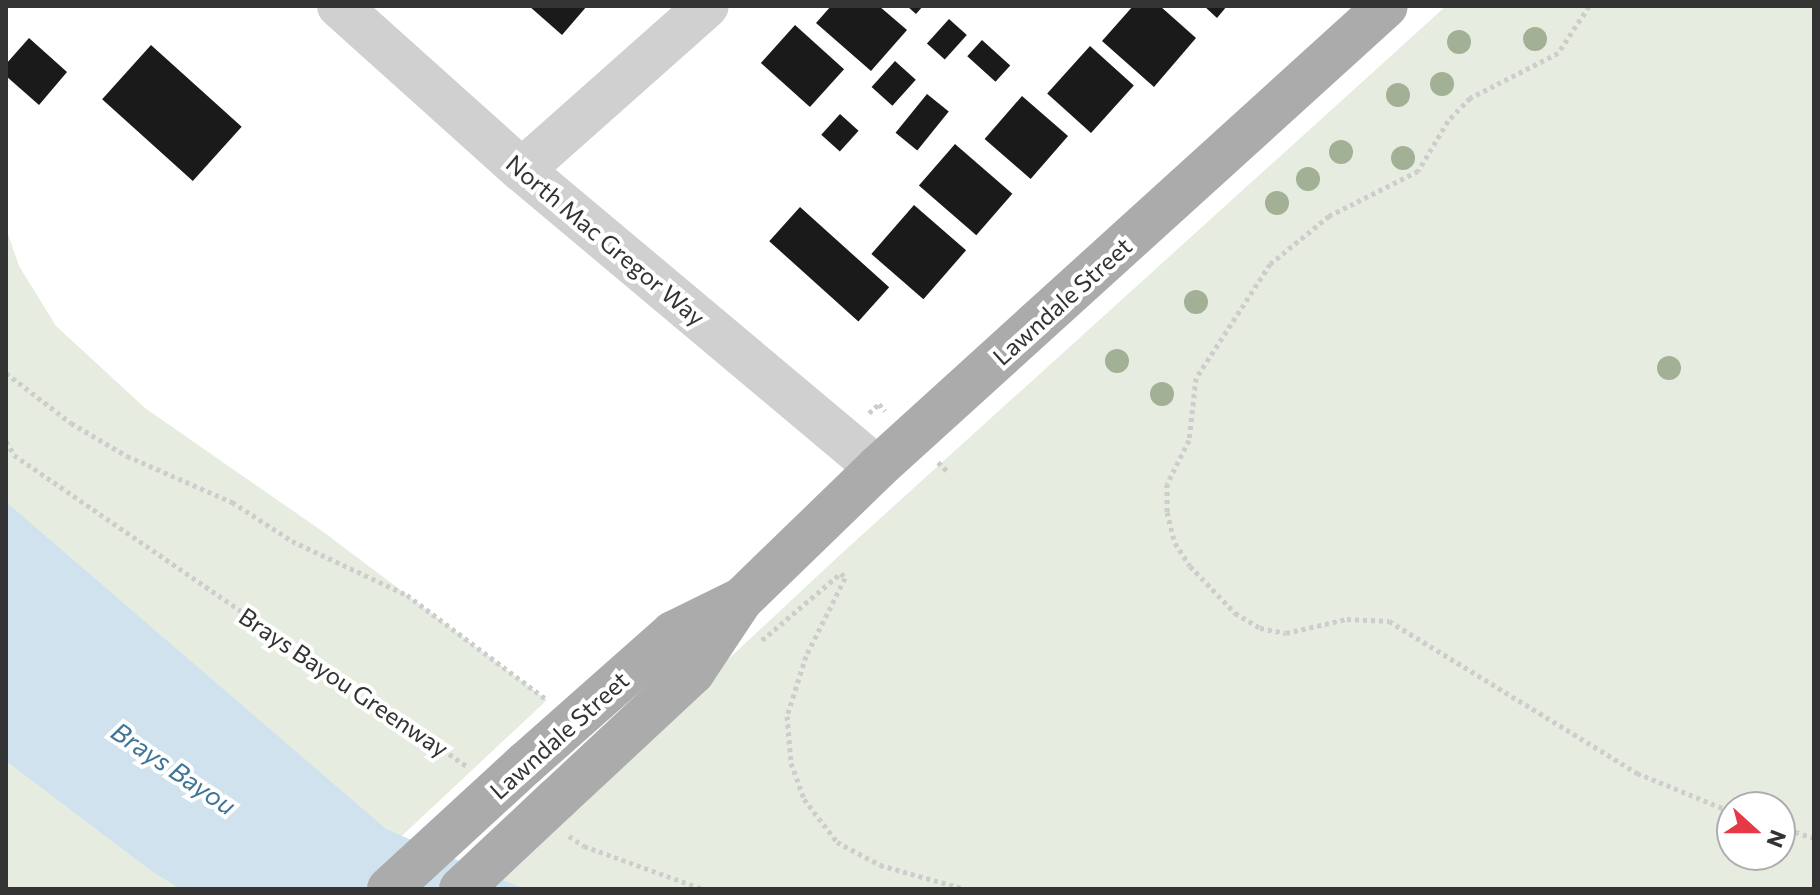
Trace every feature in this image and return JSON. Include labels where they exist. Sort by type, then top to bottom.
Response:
[{"type":"main road","name":"Lawndale Street","points":[[461,889],[558,814],[693,672],[741,600],[877,468],[1386,6]]},
{"type":"main road","name":"Lawndale Street","points":[[389,889],[673,633],[741,600]]},
{"type":"street","name":"North Mac Gregor Way","points":[[339,6],[522,170],[877,468]]},
{"type":"street","points":[[522,170],[707,6]]},
{"type":"path","points":[[1589,6],[1558,53],[1470,98],[1448,121],[1418,171],[1329,216],[1270,264],[1196,378],[1189,440],[1167,484],[1167,512],[1175,543],[1190,566],[1235,613],[1260,628],[1286,633],[1357,618],[1389,621],[1637,773],[1716,805]]},
{"type":"path","points":[[6,373],[71,423],[127,456],[232,502],[292,541],[407,595],[547,700]]},
{"type":"path","name":"Brays Bayou Greenway","points":[[6,441],[14,455],[481,775]]},
{"type":"path","points":[[815,594],[841,573],[845,578],[806,656],[787,716],[791,763],[804,799],[837,842],[880,865],[965,889]]},
{"type":"path","points":[[558,814],[584,846],[703,889]]},
{"type":"shaded area","points":[[1446,6],[1814,6],[1814,889],[482,889],[842,553]]},
{"type":"shaded area","points":[[6,228],[19,266],[56,326],[145,408],[322,531],[547,700],[345,889],[6,889]]},
{"type":"water","name":"Brays Bayou","points":[[6,502],[386,829],[524,889],[181,889],[153,872],[6,761]]},
{"type":"building","points":[[529,6],[587,6],[562,35]]},
{"type":"building","points":[[831,6],[879,6],[907,30],[871,71],[816,23]]},
{"type":"building","points":[[907,6],[923,6],[916,14]]},
{"type":"building","points":[[1133,6],[1160,6],[1196,38],[1154,87],[1102,41]]},
{"type":"building","points":[[1204,6],[1227,6],[1217,18]]},
{"type":"building","points":[[949,19],[967,35],[945,60],[927,44]]},
{"type":"building","points":[[795,25],[844,69],[810,107],[761,63]]},
{"type":"building","points":[[29,38],[67,72],[39,105],[6,76],[6,64]]},
{"type":"building","points":[[982,40],[1010,65],[996,82],[967,56]]},
{"type":"building","points":[[151,45],[242,127],[193,181],[102,99]]},
{"type":"building","points":[[1090,46],[1134,85],[1091,133],[1047,94]]},
{"type":"building","points":[[895,61],[916,80],[892,106],[872,87]]},
{"type":"building","points":[[927,94],[949,112],[917,150],[896,133]]},
{"type":"building","points":[[1022,96],[1068,136],[1031,179],[985,139]]},
{"type":"building","points":[[840,114],[859,131],[840,152],[821,135]]},
{"type":"building","points":[[955,144],[1012,194],[976,235],[919,186]]},
{"type":"building","points":[[914,205],[966,250],[923,299],[871,254]]},
{"type":"building","points":[[800,207],[889,287],[858,321],[769,241]]}]
